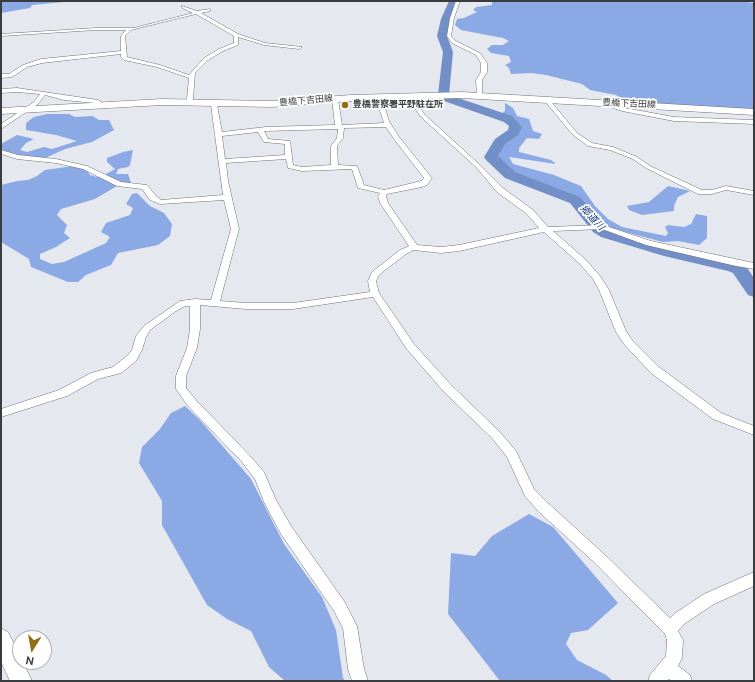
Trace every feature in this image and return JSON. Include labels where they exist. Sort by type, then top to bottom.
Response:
[{"type":"main road","name":"豊橋下吉田線","points":[[1,111],[188,102],[272,104],[375,97],[480,96],[754,112]]},
{"type":"street","points":[[458,1],[452,18],[452,29],[449,36],[454,42],[478,54],[484,63],[484,72],[479,80],[480,96]]},
{"type":"street","points":[[184,7],[208,18],[236,35],[264,44],[299,47]]},
{"type":"street","points":[[1,35],[96,29],[130,29],[208,10]]},
{"type":"street","points":[[130,29],[123,36],[124,57],[126,59],[158,66],[190,77]]},
{"type":"street","points":[[188,102],[190,99],[190,77],[192,73],[206,59],[221,50],[236,44],[236,35]]},
{"type":"street","points":[[1,76],[10,76],[25,66],[40,61],[124,52]]},
{"type":"street","points":[[1,91],[17,90],[44,93],[64,98],[98,102],[99,106]]},
{"type":"street","points":[[1,127],[40,100],[44,93]]},
{"type":"street","points":[[409,96],[424,116],[478,166],[500,190],[530,212],[546,230],[583,262],[597,278],[604,290],[622,332],[628,342],[655,370],[696,402],[717,416],[754,431]]},
{"type":"street","points":[[260,130],[266,141],[288,142],[290,167],[302,169],[355,167],[361,186],[384,192],[424,183],[428,178],[404,148],[388,124],[381,105],[375,97]]},
{"type":"street","points":[[334,99],[338,125],[341,127],[340,138],[334,146],[335,167]]},
{"type":"street","points":[[546,99],[575,134],[590,145],[611,148],[635,158],[648,167],[700,192],[712,192],[726,188],[754,193]]},
{"type":"street","points":[[215,303],[234,237],[233,215],[228,197],[214,105],[216,103]]},
{"type":"street","points":[[604,103],[624,110],[674,119],[754,122]]},
{"type":"street","points":[[219,134],[260,130],[388,124]]},
{"type":"street","points":[[1,152],[17,157],[56,161],[85,167],[120,184],[144,187],[153,198],[160,202],[228,197]]},
{"type":"street","points":[[222,161],[289,157]]},
{"type":"street","points":[[384,192],[382,196],[384,203],[414,247],[420,249],[441,250],[459,248],[509,236],[546,230],[596,227],[656,244],[754,266]]},
{"type":"street","points":[[414,247],[403,252],[375,274],[372,281],[375,294],[380,299],[395,325],[410,346],[448,390],[496,435],[512,454],[529,492],[600,559],[670,629],[675,640],[674,658],[668,668],[656,681]]},
{"type":"street","points":[[1,414],[63,393],[95,376],[117,370],[132,358],[147,328],[173,308],[183,303],[195,302],[246,306],[293,306],[375,294]]},
{"type":"street","points":[[195,302],[195,329],[192,348],[181,376],[181,389],[192,403],[246,459],[260,476],[270,502],[286,530],[339,606],[350,626],[356,669],[360,681]]},
{"type":"street","points":[[670,629],[679,619],[709,599],[754,579]]},
{"type":"street","points":[[1,639],[21,681]]},
{"type":"street","points":[[668,668],[684,681]]},
{"type":"shaded area","points":[[1,1],[75,1],[32,5],[30,8],[1,13]]},
{"type":"shaded area","points":[[740,1],[754,3],[754,110],[641,102],[622,99],[616,95],[590,90],[582,84],[546,75],[531,73],[511,74],[509,68],[505,65],[511,62],[509,56],[491,53],[487,49],[492,45],[503,45],[509,41],[503,38],[461,30],[455,25],[457,19],[464,18],[477,12],[473,10],[476,7],[492,5],[492,2]]},
{"type":"shaded area","points":[[505,103],[513,108],[517,116],[529,119],[533,131],[542,134],[539,139],[527,138],[519,148],[519,152],[551,160],[556,164],[509,157],[513,164],[554,175],[581,186],[595,206],[608,219],[622,227],[666,236],[668,233],[665,227],[668,225],[684,227],[691,224],[696,214],[707,216],[707,238],[699,245],[678,241],[663,242],[614,229],[598,222],[579,200],[569,193],[521,176],[504,167],[499,162],[497,154],[504,142],[516,132],[519,127],[515,121],[501,114],[505,111]]},
{"type":"shaded area","points":[[47,114],[69,114],[75,117],[92,116],[99,120],[109,120],[114,130],[92,142],[65,149],[45,158],[20,156],[1,150],[1,144],[17,135],[34,139],[26,143],[20,150],[27,152],[44,147],[52,149],[77,141],[56,135],[26,130],[26,123],[34,117]]},
{"type":"shaded area","points":[[133,150],[130,165],[128,167],[118,169],[116,174],[128,174],[131,183],[122,183],[95,199],[61,209],[57,215],[67,225],[64,233],[70,238],[56,247],[40,254],[40,259],[52,264],[64,262],[106,243],[110,237],[101,232],[106,223],[130,215],[133,208],[126,204],[132,194],[137,193],[150,206],[164,213],[172,224],[170,236],[158,245],[118,253],[111,265],[86,275],[78,282],[68,282],[31,267],[29,259],[1,242],[1,185],[28,180],[45,170],[73,166],[86,169],[90,175],[97,177],[115,169],[107,162],[107,158]]},
{"type":"shaded area","points":[[668,186],[690,191],[678,197],[674,206],[674,211],[642,215],[629,210],[627,206],[649,202]]},
{"type":"shaded area","points":[[185,406],[199,419],[251,479],[284,544],[322,597],[336,630],[343,678],[345,681],[285,681],[269,667],[251,631],[227,619],[207,605],[162,525],[162,501],[139,463],[142,447],[160,429],[171,413]]},
{"type":"shaded area","points":[[529,514],[553,527],[618,603],[588,630],[571,633],[566,644],[577,660],[606,675],[613,681],[500,681],[448,614],[451,553],[475,556],[492,536]]},
{"type":"waterway","name":"郷道川","points":[[444,94],[448,52],[442,36],[446,19],[453,1]]},
{"type":"waterway","name":"郷道川","points":[[448,98],[508,119],[514,124],[516,127],[513,132],[500,142],[491,157],[510,175],[575,200],[599,229],[607,234],[670,252],[739,269],[754,291]]},
{"type":"place","name":"豊橋警察署平野駐在所","points":[[345,105]]}]
